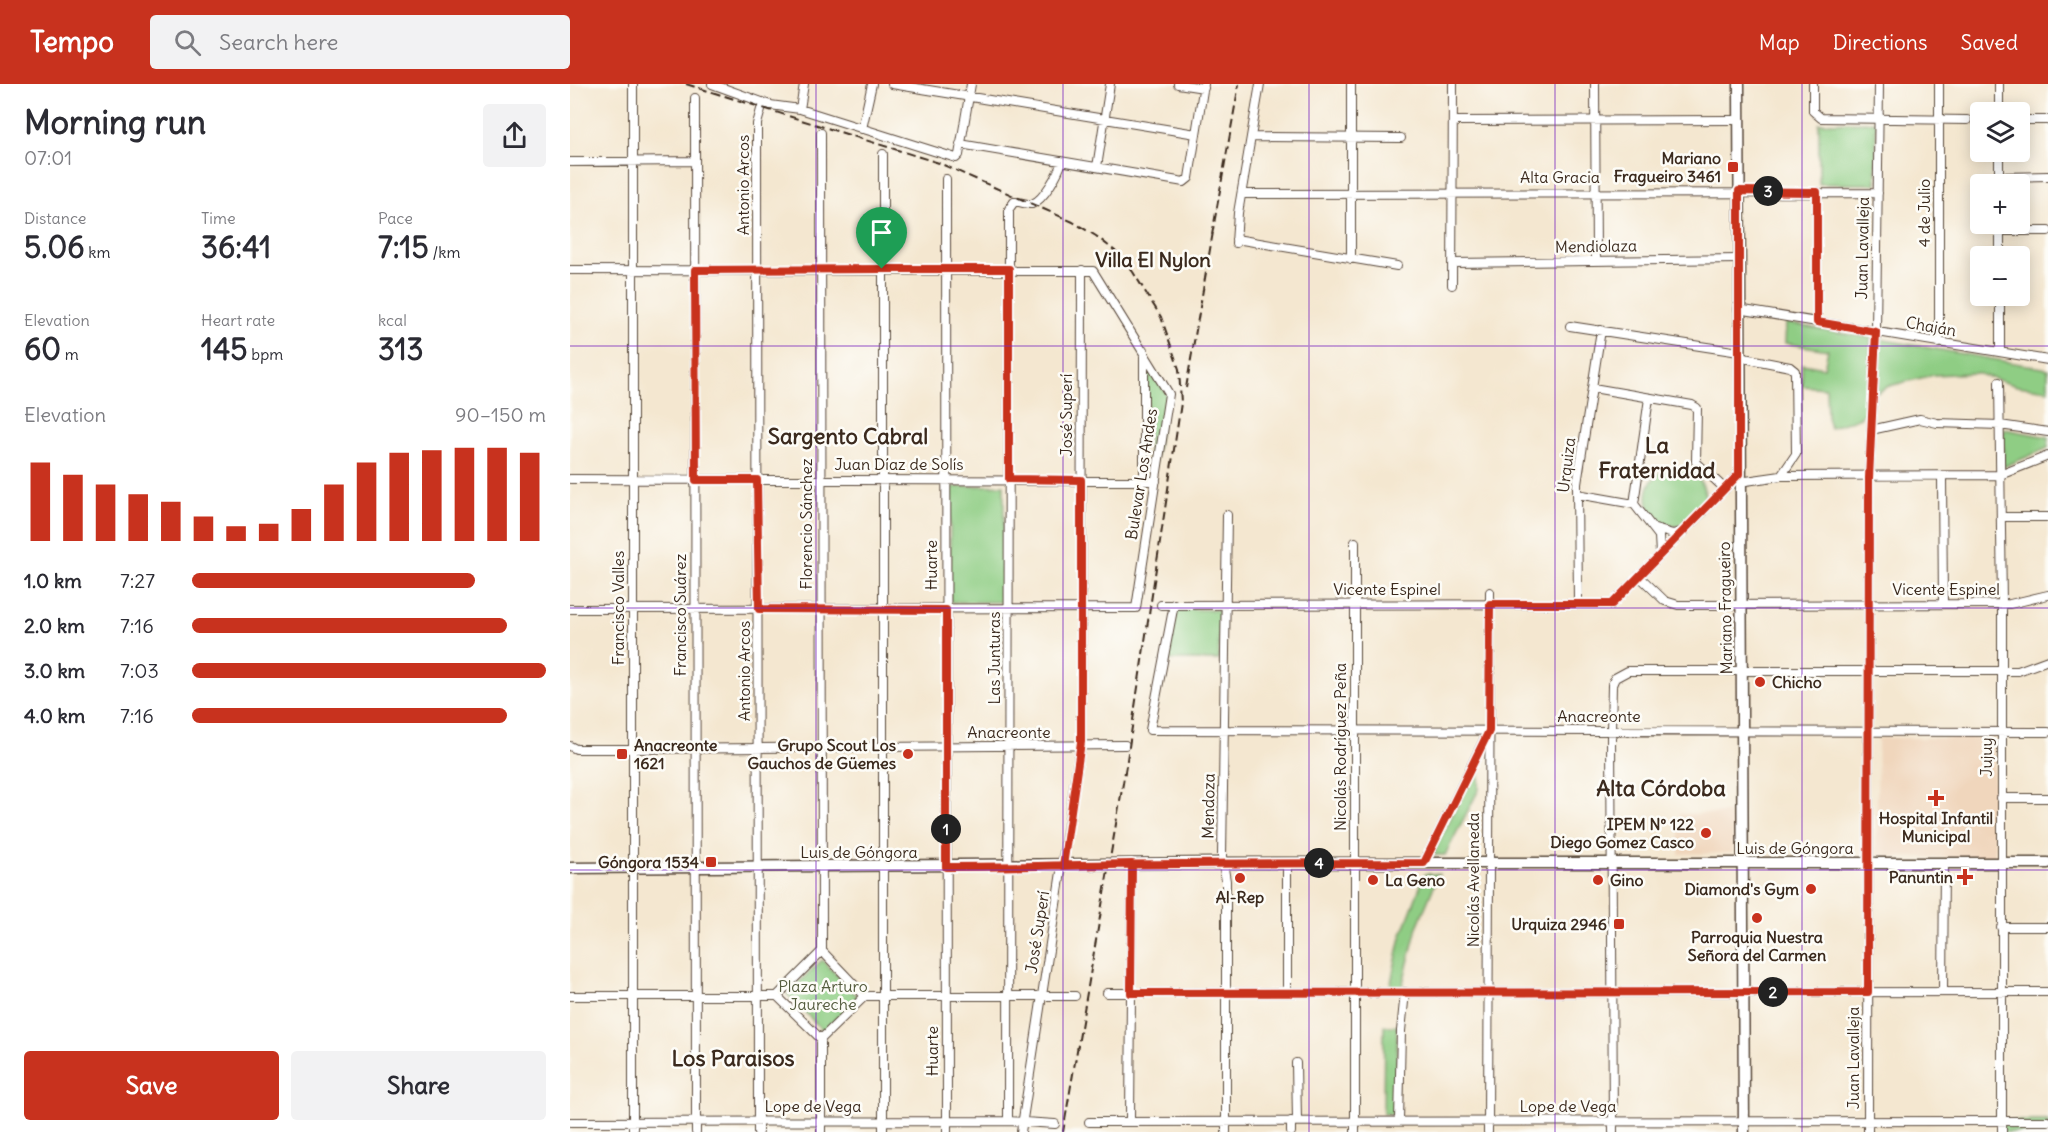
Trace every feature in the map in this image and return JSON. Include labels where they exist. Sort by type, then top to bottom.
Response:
[{"type":"main road","name":"Mariano Fragueiro","points":[[1738,84],[1738,309],[1742,355],[1739,478],[1743,731],[1744,1127]]},
{"type":"main road","name":"Luis de Góngora","points":[[570,868],[884,868],[1223,863],[2048,863]]},
{"type":"street","name":"Francisco Valles","points":[[633,84],[633,1132]]},
{"type":"street","points":[[712,84],[724,86],[763,102],[800,109],[952,158],[958,156],[971,84]]},
{"type":"street","points":[[800,109],[804,84]]},
{"type":"street","points":[[862,129],[872,84]]},
{"type":"street","points":[[892,84],[936,88],[969,98],[1196,134]]},
{"type":"street","points":[[1097,167],[1110,84]]},
{"type":"street","points":[[960,144],[1186,181],[1204,86],[1178,84]]},
{"type":"street","points":[[1260,84],[1236,241],[1397,266]]},
{"type":"street","points":[[1351,84],[1351,259]]},
{"type":"street","points":[[1452,84],[1452,285]]},
{"type":"street","points":[[1595,84],[1596,261]]},
{"type":"street","points":[[1813,84],[1815,115],[1821,118],[1970,120]]},
{"type":"street","name":"Juan Lavalleja","points":[[1868,1132],[1869,478],[1876,332],[1879,84]]},
{"type":"street","name":"4 de Julio","points":[[1939,84],[1939,343]]},
{"type":"street","points":[[2000,84],[2000,102]]},
{"type":"street","name":"Francisco Suárez","points":[[695,98],[696,1132]]},
{"type":"street","name":"Antonio Arcos","points":[[758,1132],[758,124],[763,102]]},
{"type":"street","points":[[1453,121],[1738,120]]},
{"type":"street","points":[[2030,120],[2048,120]]},
{"type":"street","name":"Florencio Sánchez","points":[[822,133],[820,270],[822,951]]},
{"type":"street","points":[[1251,137],[1401,138]]},
{"type":"street","points":[[883,154],[885,996],[883,1132]]},
{"type":"street","points":[[570,162],[695,161]]},
{"type":"street","name":"Las Junturas","points":[[1008,1121],[1010,995],[1008,867],[1009,209],[1010,204],[1018,201],[1030,204],[1037,201],[1056,177],[1062,161]]},
{"type":"street","points":[[2030,178],[2048,176]]},
{"type":"street","name":"Huarte","points":[[945,179],[947,1132]]},
{"type":"street","points":[[1817,192],[1817,322]]},
{"type":"street","name":"Alta Gracia","points":[[1242,194],[1878,192]]},
{"type":"street","points":[[2030,230],[2048,231]]},
{"type":"street","name":"Mendiolaza","points":[[1453,263],[1739,259]]},
{"type":"street","points":[[570,270],[1082,270]]},
{"type":"street","name":"Bulevar Los Andes","points":[[1081,609],[1136,608],[1168,394],[1095,272],[1082,270]]},
{"type":"street","name":"José Superí","points":[[1021,1132],[1081,747],[1082,270]]},
{"type":"street","points":[[2000,306],[2000,351]]},
{"type":"street","name":"Chaján","points":[[1738,309],[2048,360]]},
{"type":"street","points":[[1570,326],[1742,355],[1790,367],[1796,371],[1796,454],[1780,476]]},
{"type":"street","name":"Urquiza","points":[[1578,604],[1576,494],[1601,330]]},
{"type":"street","name":"Bulevar Los Andes","points":[[1144,351],[1144,479]]},
{"type":"street","name":"Jujuy","points":[[1999,382],[2002,604],[2001,1132]]},
{"type":"street","points":[[1593,388],[1692,405],[1697,408],[1696,462],[1725,489]]},
{"type":"street","points":[[1634,504],[1649,398]]},
{"type":"street","points":[[1871,430],[1920,419],[1937,423],[2000,425],[2048,432]]},
{"type":"street","points":[[1639,576],[1725,489],[1739,478],[2000,476],[2048,456]]},
{"type":"street","points":[[1942,476],[1943,604]]},
{"type":"street","name":"Juan Díaz de Solís","points":[[570,479],[1144,479],[1156,481]]},
{"type":"street","points":[[1576,494],[1634,504],[1659,536],[1660,554]]},
{"type":"street","name":"Mendoza","points":[[1226,1132],[1226,881],[1223,863],[1223,730],[1227,515]]},
{"type":"street","points":[[2001,517],[2048,517]]},
{"type":"street","points":[[1655,529],[1673,534],[1682,532]]},
{"type":"street","name":"Nicolás Rodríguez Peña","points":[[1354,542],[1355,1132]]},
{"type":"street","name":"Vicente Espinel","points":[[1161,604],[1612,604],[1639,576],[1671,605],[2002,604],[2048,595]]},
{"type":"street","name":"Nicolás Avellaneda","points":[[1488,1132],[1490,592]]},
{"type":"street","name":"Anacreonte","points":[[1174,604],[1150,730],[2048,732]]},
{"type":"street","points":[[570,609],[1081,609]]},
{"type":"street","points":[[1612,1132],[1611,731],[1612,685],[1618,676],[1628,671],[2002,672],[2024,671],[2048,660]]},
{"type":"street","points":[[1424,863],[1489,731]]},
{"type":"street","name":"Anacreonte","points":[[570,746],[576,749],[634,749],[1125,745]]},
{"type":"street","points":[[2001,798],[2048,798]]},
{"type":"street","points":[[1287,863],[1287,993]]},
{"type":"street","points":[[1943,992],[1944,863]]},
{"type":"street","points":[[1130,1120],[1132,864]]},
{"type":"street","points":[[2001,927],[2048,927]]},
{"type":"street","points":[[570,996],[777,996],[822,951],[865,996]]},
{"type":"street","points":[[1399,1121],[1401,1031],[1405,992]]},
{"type":"street","points":[[1107,993],[2048,992]]},
{"type":"street","points":[[777,996],[821,1039]]},
{"type":"street","points":[[821,1132],[821,1039],[865,996],[1075,996]]},
{"type":"street","points":[[1291,1132],[1294,1121],[1296,1063]]},
{"type":"street","name":"Lope de Vega","points":[[570,1122],[947,1120],[1023,1121],[1055,1124]]},
{"type":"street","name":"Lope de Vega","points":[[1089,1122],[1130,1120],[1612,1121],[1744,1127],[1868,1121],[2048,1121]]},
{"type":"shaded area","name":"Hospital Infantil Municipal","points":[[1878,738],[1994,738],[1995,858],[1876,857]]},
{"type":"shaded area","name":"IPEM Nº 122 Diego Gomez Casco","points":[[1733,813],[1733,853],[1679,854],[1679,814]]},
{"type":"green space","points":[[1876,122],[1876,184],[1819,184],[1819,123]]},
{"type":"green space","points":[[1786,323],[1871,338],[1868,405],[1861,417],[1830,428],[1827,417],[1826,388],[1802,386],[1802,364],[1824,368],[1828,350],[1785,343]]},
{"type":"green space","points":[[1879,339],[2048,369],[2048,390],[2017,386],[1976,373],[1933,375],[1889,386],[1876,393]]},
{"type":"green space","points":[[1147,368],[1167,394],[1153,472],[1149,474]]},
{"type":"green space","points":[[2004,429],[2048,437],[2048,448],[2003,467]]},
{"type":"green space","points":[[1676,468],[1687,470],[1700,481],[1705,497],[1703,508],[1692,521],[1676,526],[1665,524],[1652,513],[1647,497],[1649,486],[1660,473]]},
{"type":"green space","points":[[1004,485],[1003,602],[950,602],[950,487]]},
{"type":"green space","points":[[1177,609],[1219,610],[1219,660],[1168,660]]},
{"type":"green space","points":[[1480,760],[1479,789],[1445,855],[1432,855]]},
{"type":"green space","points":[[1425,874],[1439,874],[1417,927],[1402,987],[1390,987],[1401,937]]},
{"type":"green space","name":"Plaza Arturo Jaureche","points":[[822,960],[858,997],[823,1031],[787,994]]},
{"type":"green space","points":[[1384,1026],[1397,1026],[1396,1114],[1383,1114]]},
{"type":"green space","points":[[2002,1121],[2048,1121],[2048,1132],[2002,1132]]},
{"type":"railway","points":[[686,84],[939,163],[1073,222],[1119,254],[1161,317],[1179,369],[1181,403],[1127,760],[1063,1132]]},
{"type":"railway","points":[[1212,235],[1239,84]]},
{"type":"railway","points":[[1186,388],[1213,232]]},
{"type":"place","name":"Mariano Fragueiro 3461","points":[[1733,167]]},
{"type":"place","name":"Chicho","points":[[1760,682]]},
{"type":"place","name":"Anacreonte 1621","points":[[622,754]]},
{"type":"place","name":"Grupo Scout Los Gauchos de Güemes","points":[[908,754]]},
{"type":"place","name":"Hospital Infantil Municipal","points":[[1936,798]]},
{"type":"place","name":"IPEM Nº 122 Diego Gomez Casco","points":[[1706,833]]},
{"type":"place","name":"Góngora 1534","points":[[711,862]]},
{"type":"place","name":"Panuntin","points":[[1965,877]]},
{"type":"place","name":"Al-Rep","points":[[1240,878]]},
{"type":"place","name":"La Geno","points":[[1373,880]]},
{"type":"place","name":"Gino","points":[[1598,880]]},
{"type":"place","name":"Diamond's Gym","points":[[1811,889]]},
{"type":"place","name":"Parroquia Nuestra Señora del Carmen","points":[[1757,918]]},
{"type":"place","name":"Urquiza 2946","points":[[1619,924]]},
{"type":"district","name":"Villa El Nylon","points":[[1153,260]]},
{"type":"district","name":"Sargento Cabral","points":[[848,436]]},
{"type":"district","name":"La Fraternidad","points":[[1657,458]]},
{"type":"district","name":"Alta Córdoba","points":[[1661,788]]},
{"type":"district","name":"Los Paraisos","points":[[733,1058]]},
{"type":"route","points":[[882,269],[695,270],[696,480],[757,480],[759,609],[946,610],[946,867],[1063,866],[1108,865],[1132,864],[1131,993],[1868,992],[1869,478],[1876,332],[1817,322],[1817,192],[1739,191],[1739,474],[1612,604],[1490,604],[1489,731],[1424,863],[1223,863],[1132,864],[1063,866],[1081,742],[1081,480],[1009,479],[1009,269],[882,269]]}]
